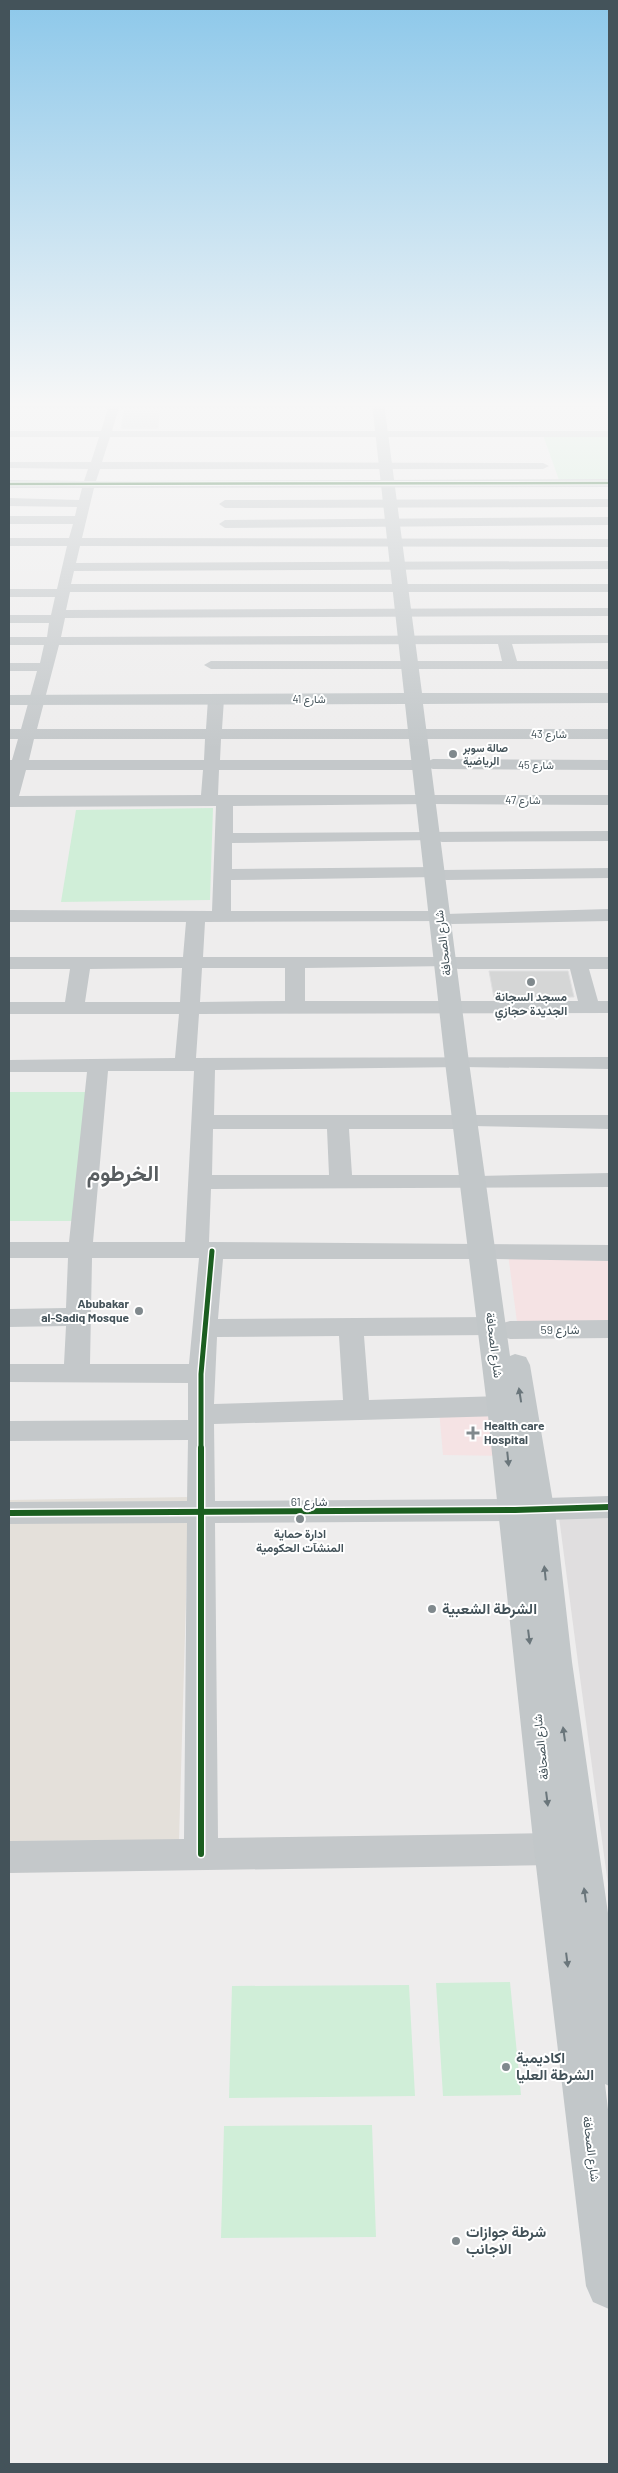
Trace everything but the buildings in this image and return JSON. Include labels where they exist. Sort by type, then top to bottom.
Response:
[{"type":"main road","name":"شارع الصحافة","points":[[395,518],[479,1182],[527,1510],[554,1662],[609,2065]]},
{"type":"main road","name":"شارع 41","points":[[9,700],[609,698]]},
{"type":"main road","name":"شارع الصحافة","points":[[501,1328],[502,1406],[527,1510],[553,1849],[609,2286]]},
{"type":"street","points":[[221,543],[225,518]]},
{"type":"street","points":[[225,524],[320,522],[350,518]]},
{"type":"street","points":[[9,542],[246,544],[368,518]]},
{"type":"street","points":[[9,619],[135,614],[248,614],[386,518]]},
{"type":"street","points":[[321,588],[321,571],[324,566],[387,518]]},
{"type":"street","points":[[9,593],[321,588],[389,518]]},
{"type":"street","points":[[333,665],[333,640],[391,518]]},
{"type":"street","points":[[333,665],[392,518]]},
{"type":"street","points":[[398,518],[511,665]]},
{"type":"street","points":[[399,518],[504,640],[511,665]]},
{"type":"street","points":[[400,518],[484,588],[609,588]]},
{"type":"street","points":[[403,518],[479,565],[609,565]]},
{"type":"street","points":[[405,518],[591,612],[609,612]]},
{"type":"street","points":[[425,518],[566,543],[609,543]]},
{"type":"street","points":[[503,518],[575,522],[609,521]]},
{"type":"street","points":[[573,518],[584,543]]},
{"type":"street","points":[[9,801],[14,765],[27,734],[37,700],[53,641],[68,566],[81,520],[10,520]]},
{"type":"street","points":[[566,543],[591,612]]},
{"type":"street","points":[[246,544],[248,614]]},
{"type":"street","points":[[479,565],[484,588]]},
{"type":"street","points":[[518,565],[524,588]]},
{"type":"street","points":[[68,566],[324,566]]},
{"type":"street","points":[[179,589],[182,567]]},
{"type":"street","points":[[130,641],[135,614]]},
{"type":"street","points":[[221,917],[222,838],[211,765],[214,734],[211,665],[220,640],[222,614]]},
{"type":"street","points":[[504,640],[609,639]]},
{"type":"street","points":[[296,665],[297,640]]},
{"type":"street","points":[[9,641],[333,640]]},
{"type":"street","points":[[211,665],[333,665]]},
{"type":"street","points":[[511,665],[609,665]]},
{"type":"street","points":[[9,667],[46,667]]},
{"type":"street","name":"شارع 43","points":[[9,734],[609,734]]},
{"type":"street","points":[[116,765],[121,735]]},
{"type":"street","name":"شارع 45","points":[[14,765],[609,765]]},
{"type":"street","name":"شارع 47","points":[[9,801],[609,800]]},
{"type":"street","points":[[222,838],[609,836]]},
{"type":"street","points":[[334,837],[335,873]]},
{"type":"street","points":[[539,837],[548,874]]},
{"type":"street","points":[[221,875],[609,873]]},
{"type":"street","points":[[9,916],[446,918],[609,915]]},
{"type":"street","points":[[196,917],[189,1008],[204,1122],[201,1182],[205,1251],[206,1328],[201,1374],[201,1854]]},
{"type":"street","points":[[74,1008],[81,962]]},
{"type":"street","points":[[295,962],[295,1008]]},
{"type":"street","points":[[9,963],[609,962]]},
{"type":"street","points":[[9,1008],[600,1008],[578,963]]},
{"type":"street","points":[[9,1066],[609,1062]]},
{"type":"street","points":[[77,1373],[80,1252],[98,1065]]},
{"type":"street","points":[[204,1122],[609,1122]]},
{"type":"street","points":[[338,1122],[341,1182]]},
{"type":"street","points":[[201,1182],[609,1180]]},
{"type":"street","points":[[9,1250],[80,1252],[609,1252]]},
{"type":"street","points":[[9,1318],[79,1317]]},
{"type":"street","name":"شارع 59","points":[[206,1328],[609,1330]]},
{"type":"street","points":[[351,1328],[357,1408]]},
{"type":"street","points":[[9,1373],[201,1374]]},
{"type":"street","points":[[9,1431],[201,1422],[357,1408],[502,1406]]},
{"type":"street","name":"شارع 61","points":[[9,1513],[200,1513],[609,1508]]},
{"type":"street","points":[[9,1857],[553,1849]]},
{"type":"shaded area","points":[[508,1254],[609,1255],[609,1321],[517,1322]]},
{"type":"shaded area","name":"Health care Hospital","points":[[481,1409],[488,1417],[504,1421],[508,1456],[443,1455],[439,1410]]},
{"type":"shaded area","points":[[189,1497],[179,1840],[9,1841],[9,1500]]},
{"type":"shaded area","points":[[559,1517],[609,1517],[609,1892],[579,1670]]},
{"type":"green space","points":[[213,808],[210,900],[61,902],[76,810]]},
{"type":"green space","points":[[9,1092],[91,1092],[73,1221],[9,1221]]},
{"type":"green space","points":[[510,1982],[521,2095],[443,2096],[436,1983]]},
{"type":"green space","points":[[409,1985],[415,2096],[229,2098],[232,1986]]},
{"type":"green space","points":[[372,2125],[376,2237],[221,2238],[224,2126]]},
{"type":"cycle path","points":[[201,1854],[201,1374],[212,1251]]},
{"type":"cycle path","points":[[9,1513],[515,1510],[609,1507]]},
{"type":"place","name":"صالة سوبر الرياضية","points":[[453,754]]},
{"type":"place","name":"مسجد السجانة الجديدة حجازي","points":[[531,982]]},
{"type":"place","name":"Abubakar al-Sadiq Mosque","points":[[139,1311]]},
{"type":"place","name":"Health care Hospital","points":[[473,1433]]},
{"type":"place","name":"ادارة حماية المنشآت الحكومية","points":[[300,1519]]},
{"type":"place","name":"الشرطة الشعبية","points":[[432,1609]]},
{"type":"place","name":"اكاديمية الشرطة العليا","points":[[506,2067]]},
{"type":"place","name":"شرطة جوازات الاجانب","points":[[456,2241]]},
{"type":"district","name":"الخرطوم","points":[[123,1173]]}]
